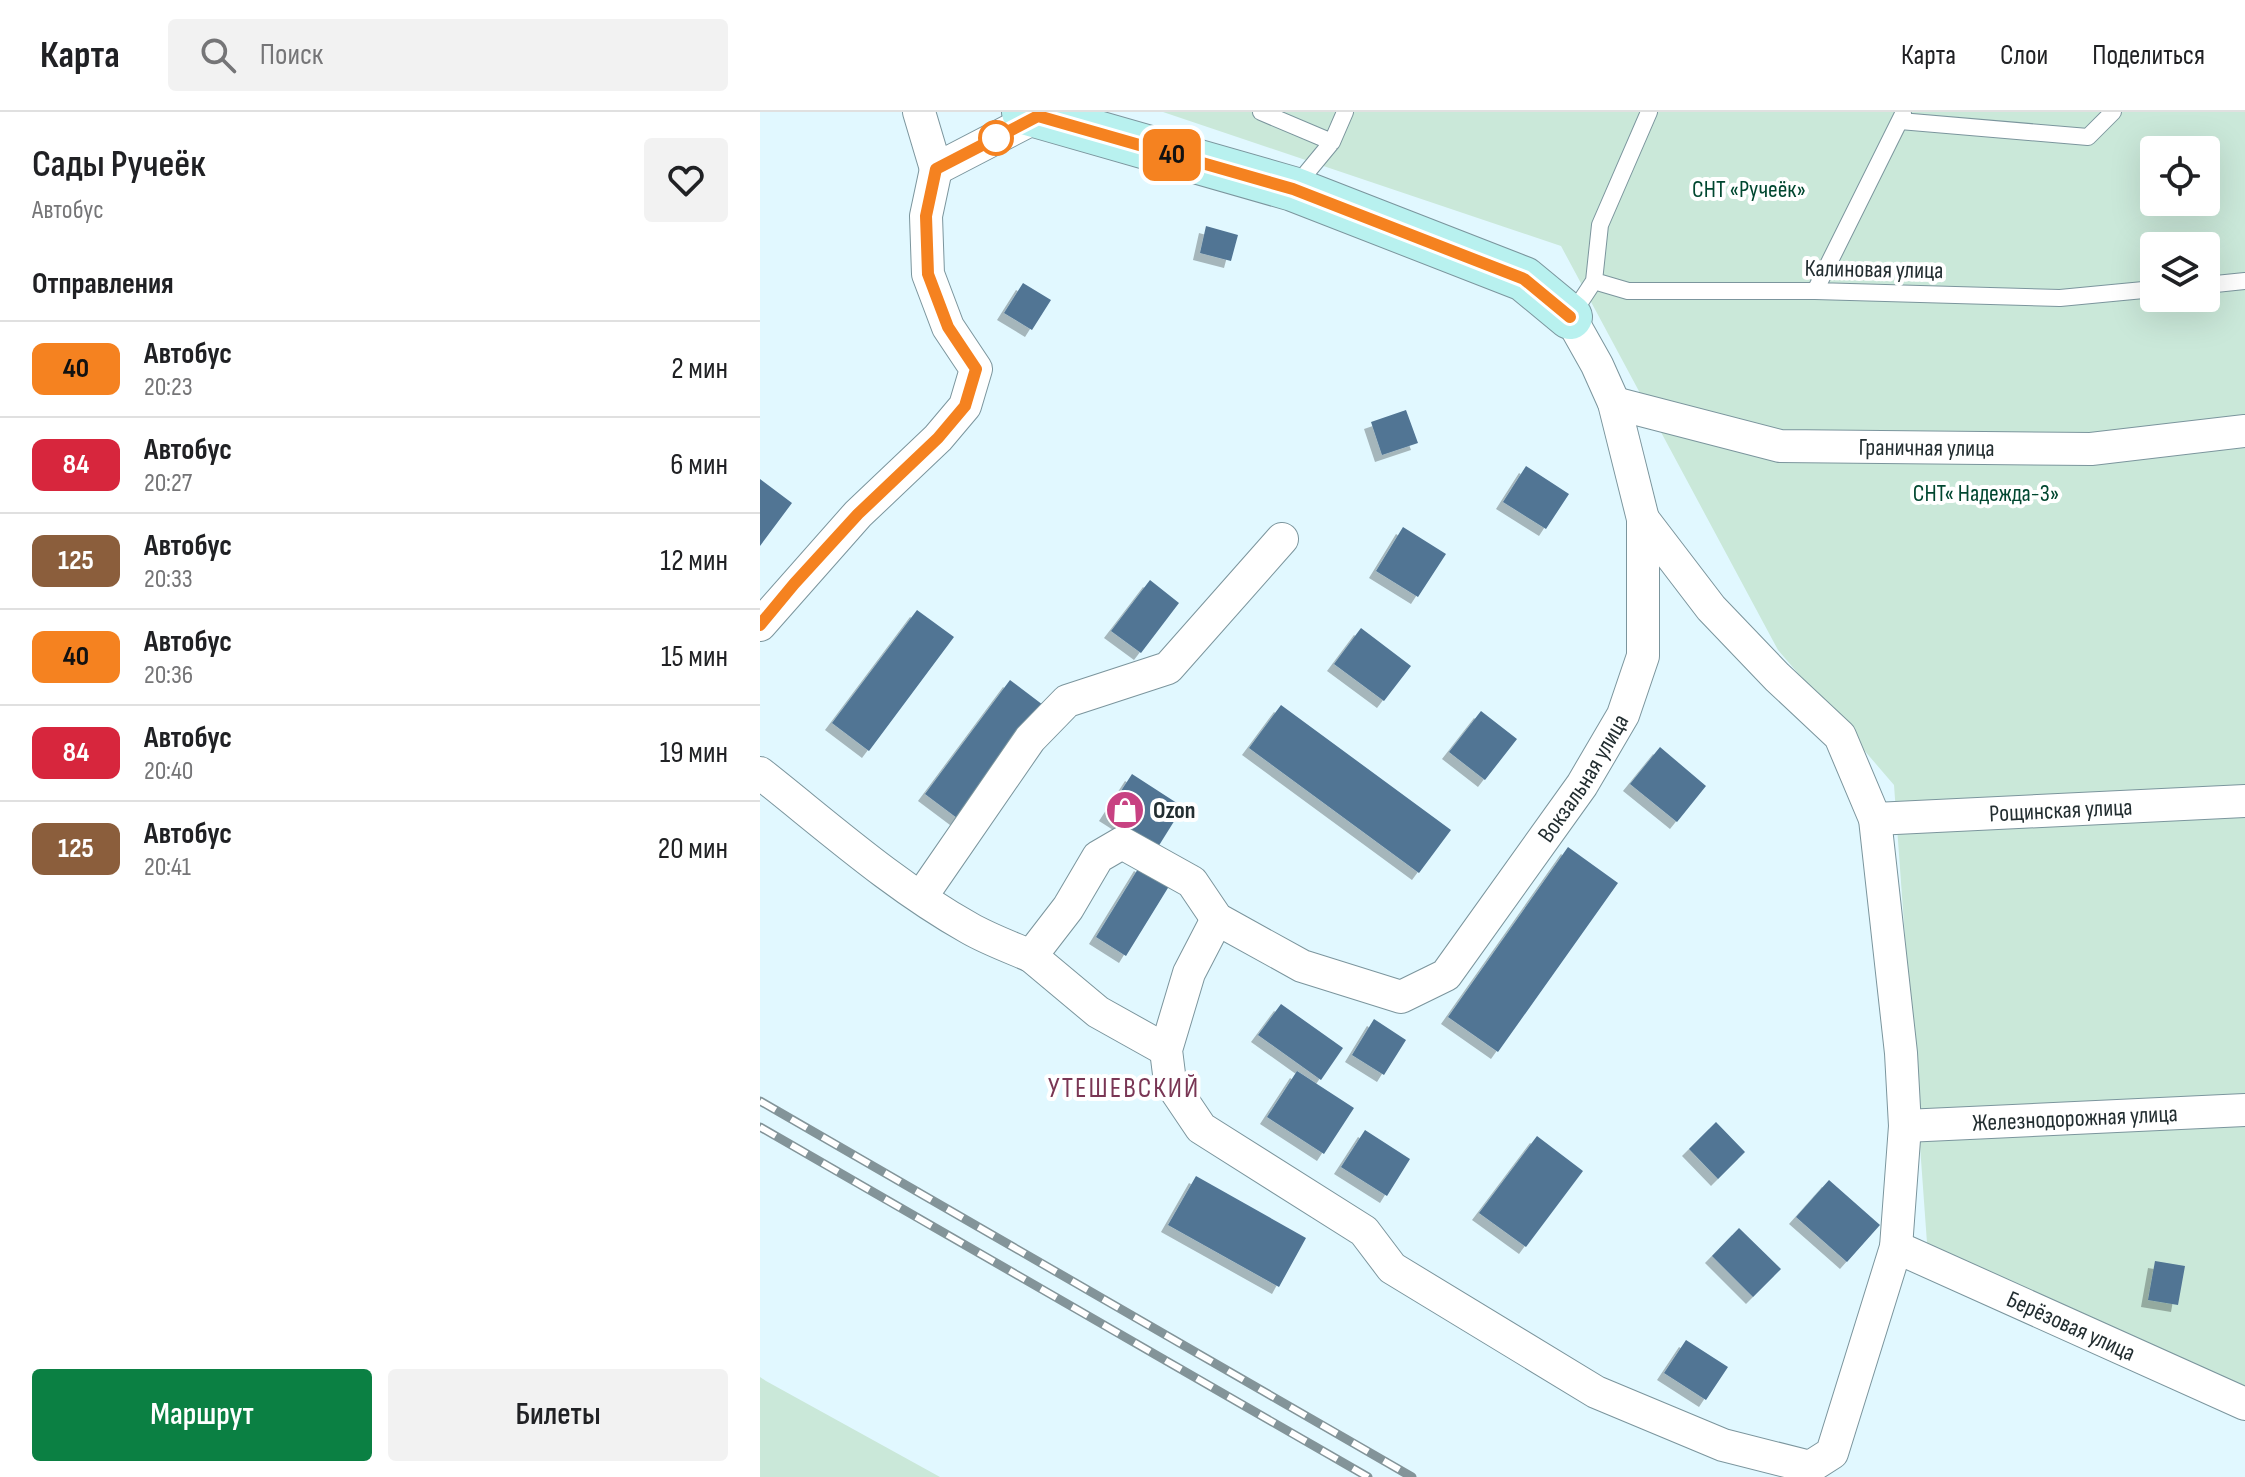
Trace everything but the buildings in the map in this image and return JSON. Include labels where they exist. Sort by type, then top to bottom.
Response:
[{"type":"street","points":[[760,625],[858,514],[938,438],[965,406],[976,369],[948,327],[928,274],[926,216],[936,169],[919,112]]},
{"type":"street","points":[[936,169],[1031,114],[1293,189],[1524,279],[1570,317]]},
{"type":"street","name":"Вокзальная улица","points":[[1217,919],[1302,966],[1401,997],[1446,975],[1582,785],[1623,715],[1643,656],[1643,519],[1614,403],[1570,317]]},
{"type":"street","name":"Граничная улица","points":[[1614,403],[1780,446],[2091,449],[2245,431]]},
{"type":"street","points":[[1031,956],[1068,908],[1098,857],[1122,843],[1192,882],[1217,919],[1189,973],[1166,1050],[1170,1082],[1201,1128],[1364,1231],[1392,1268],[1596,1392],[1723,1445],[1810,1467],[1832,1453],[1896,1247],[1905,1126],[1901,1053],[1875,819],[1840,736],[1777,677],[1711,608],[1643,519]]},
{"type":"street","points":[[921,897],[1030,739],[1067,701],[1168,668],[1282,539]]},
{"type":"street","points":[[760,773],[921,897],[969,929],[1031,956],[1098,1012],[1166,1050]]},
{"type":"street","name":"Рощинская улица","points":[[1875,819],[2245,801]]},
{"type":"street","name":"Железнодорожная улица","points":[[1905,1126],[2245,1110]]},
{"type":"street","name":"Берёзовая улица","points":[[1896,1247],[2245,1404]]},
{"type":"lane","points":[[1261,112],[1332,142]]},
{"type":"lane","points":[[1293,189],[1332,142],[1345,112]]},
{"type":"lane","points":[[1570,317],[1594,281],[1600,225],[1649,112]]},
{"type":"lane","points":[[1815,291],[1902,116],[2088,137],[2113,112]]},
{"type":"lane","name":"Калиновая улица","points":[[1594,281],[1628,291],[1815,291],[2060,298],[2140,290]]},
{"type":"lane","points":[[2220,284],[2245,281]]},
{"type":"green space","name":"СНТ« Надежда-3»","points":[[1163,112],[2245,112],[2245,1408],[1927,1243],[1894,785],[1778,650],[1561,246]]},
{"type":"green space","points":[[760,1377],[766,1381],[940,1477],[760,1477]]},
{"type":"railway","points":[[760,1101],[1412,1477]]},
{"type":"railway","points":[[760,1127],[1368,1477]]},
{"type":"bus line","name":"40","points":[[760,625],[858,514],[938,438],[965,406],[976,369],[948,327],[928,274],[926,216],[936,169],[1038,116],[1293,189],[1524,279],[1570,317]]},
{"type":"place","name":"Ozon","points":[[1125,810]]},
{"type":"district","name":"УТЕШЕВСКИЙ","points":[[1124,1087]]},
{"type":"park label","name":"СНТ «Ручеёк»","points":[[1749,189]]}]
